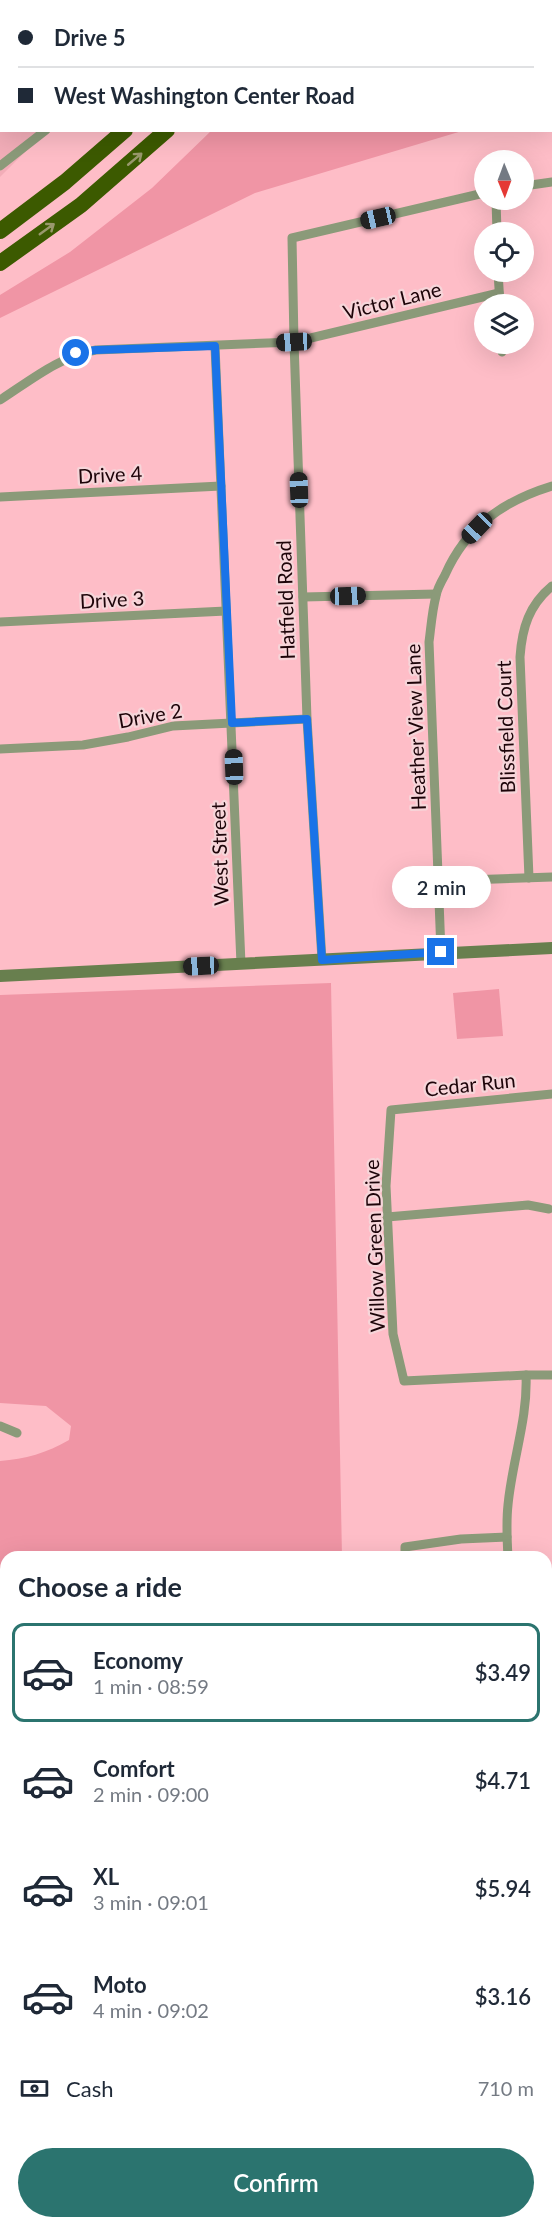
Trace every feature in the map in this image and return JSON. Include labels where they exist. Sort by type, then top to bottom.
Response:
[{"type":"highway","points":[[0,231],[65,182],[123,132]]},
{"type":"highway","points":[[0,263],[81,205],[165,132]]},
{"type":"main road","points":[[0,976],[552,948]]},
{"type":"street","points":[[0,166],[43,132]]},
{"type":"street","points":[[534,185],[552,182]]},
{"type":"street","name":"Hatfield Road","points":[[322,960],[307,719],[292,238],[474,195]]},
{"type":"street","points":[[498,282],[499,293]]},
{"type":"street","name":"Victor Lane","points":[[0,399],[76,353],[96,350],[294,342],[499,293]]},
{"type":"street","name":"West Street","points":[[215,346],[241,964]]},
{"type":"street","name":"Drive 4","points":[[0,497],[221,486]]},
{"type":"street","name":"Heather View Lane","points":[[441,952],[429,642],[436,594],[462,544],[477,528],[497,510],[527,494],[552,486]]},
{"type":"street","name":"Blissfield Court","points":[[529,878],[521,635],[528,615],[540,596],[552,586]]},
{"type":"street","points":[[303,597],[436,594]]},
{"type":"street","name":"Drive 3","points":[[0,622],[226,611]]},
{"type":"street","name":"Drive 2","points":[[0,749],[83,745],[173,726],[307,719]]},
{"type":"street","points":[[439,881],[552,877]]},
{"type":"street","name":"Cedar Run","points":[[391,1110],[552,1094]]},
{"type":"street","name":"Willow Green Drive","points":[[391,1110],[386,1186],[387,1217],[393,1334],[404,1380],[526,1374]]},
{"type":"street","points":[[387,1217],[528,1205],[549,1209]]},
{"type":"street","points":[[508,1551],[508,1503],[527,1397],[526,1374],[552,1376]]},
{"type":"street","points":[[0,1426],[17,1433]]},
{"type":"street","points":[[405,1551],[405,1546],[461,1539],[507,1537]]},
{"type":"shaded area","points":[[0,132],[45,132],[0,177]]},
{"type":"shaded area","points":[[210,132],[459,132],[255,193],[0,318],[0,295],[70,252],[152,188]]},
{"type":"shaded area","points":[[331,983],[342,1551],[0,1551],[0,1461],[36,1455],[61,1445],[69,1440],[71,1426],[46,1406],[0,1403],[0,995]]},
{"type":"shaded area","points":[[499,989],[503,1036],[457,1039],[453,993]]},
{"type":"route","points":[[76,353],[96,350],[215,346],[232,723],[307,719],[322,960],[441,952]]}]
